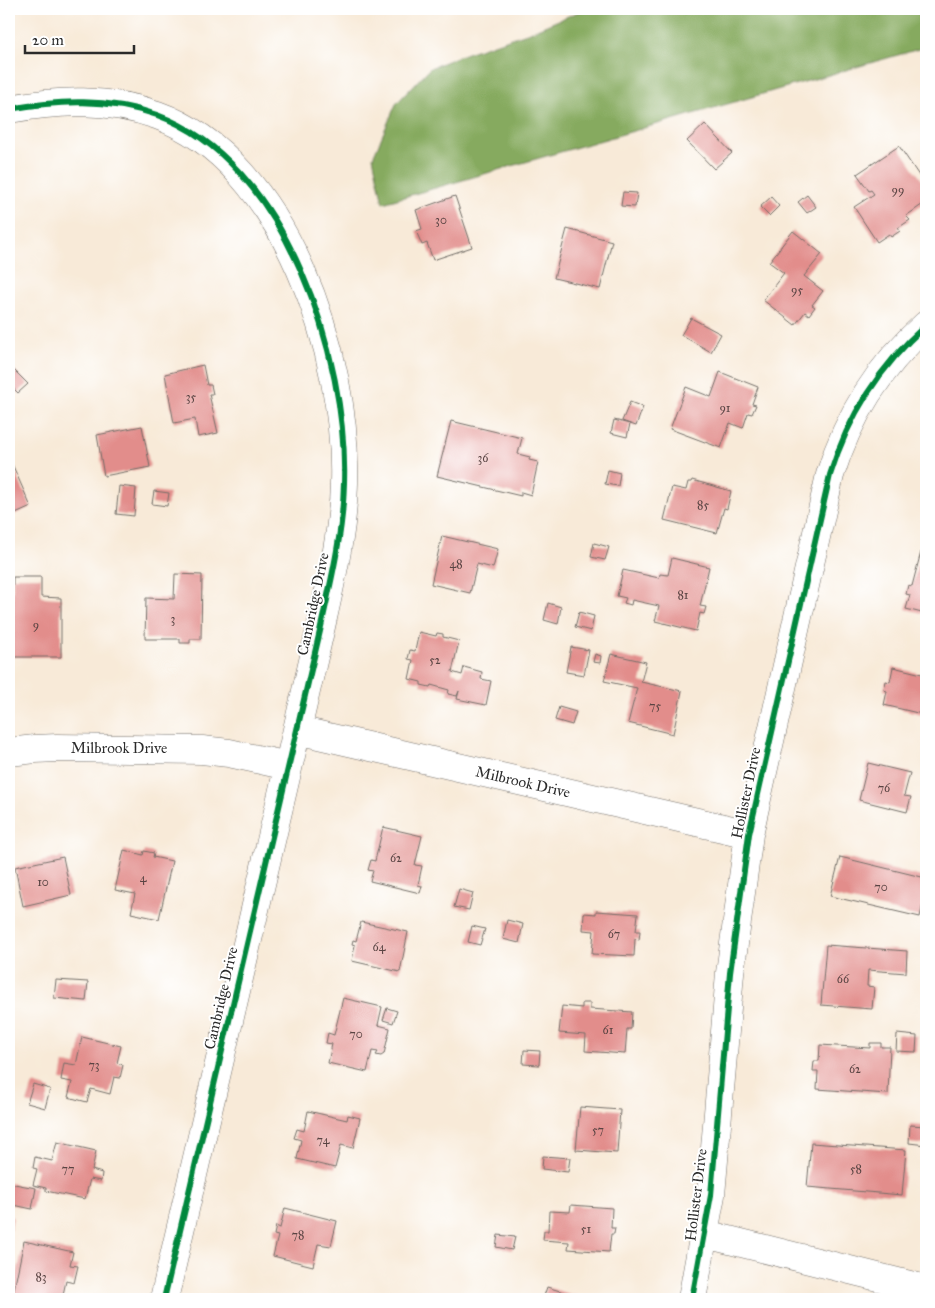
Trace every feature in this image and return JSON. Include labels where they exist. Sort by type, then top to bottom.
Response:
[{"type":"street","name":"Cambridge Drive","points":[[9,109],[38,104],[83,101],[123,106],[159,116],[188,130],[218,151],[251,185],[277,223],[302,271],[319,317],[332,365],[344,453],[342,520],[336,555],[164,1299]]},
{"type":"street","name":"Hollister Drive","points":[[692,1299],[711,1195],[730,973],[749,834],[827,485],[837,452],[858,407],[873,383],[897,354],[926,325]]},
{"type":"street","name":"Milbrook Drive","points":[[297,730],[749,834]]},
{"type":"street","name":"Milbrook Drive","points":[[9,752],[57,748],[202,750],[229,753],[288,766]]},
{"type":"street","name":"Hollister Drive","points":[[705,1234],[926,1289]]},
{"type":"green space","points":[[585,9],[926,9],[926,47],[383,203],[373,157],[396,104],[430,68],[467,53],[530,32]]},
{"type":"building","points":[[705,124],[732,153],[714,169],[687,141]]},
{"type":"building","points":[[899,146],[926,186],[926,202],[906,216],[910,220],[898,228],[900,231],[891,237],[889,234],[877,242],[854,207],[874,194],[871,190],[869,191],[857,174]]},
{"type":"building","points":[[623,192],[637,193],[635,207],[621,206]]},
{"type":"building","points":[[807,195],[816,207],[807,213],[798,202]]},
{"type":"building","points":[[455,196],[472,247],[433,260],[427,243],[422,245],[416,231],[422,229],[416,210]]},
{"type":"building","points":[[771,197],[779,206],[769,216],[760,207]]},
{"type":"building","points":[[567,229],[612,241],[600,289],[554,278]]},
{"type":"building","points":[[793,231],[822,254],[804,276],[823,291],[812,305],[815,307],[809,315],[805,312],[795,325],[763,300],[784,273],[769,262]]},
{"type":"building","points":[[691,318],[721,334],[711,352],[681,335]]},
{"type":"building","points":[[9,365],[28,384],[18,393],[9,384]]},
{"type":"building","points":[[203,365],[207,385],[211,385],[213,394],[209,394],[218,433],[198,437],[195,419],[174,423],[165,374]]},
{"type":"building","points":[[720,372],[758,387],[752,404],[756,405],[752,414],[748,413],[743,428],[730,423],[721,448],[670,429],[686,387],[711,397]]},
{"type":"building","points":[[630,402],[643,407],[636,426],[622,421]]},
{"type":"building","points":[[614,420],[630,424],[627,437],[611,433]]},
{"type":"building","points":[[451,421],[522,438],[518,454],[530,457],[529,460],[538,462],[531,495],[521,492],[521,496],[437,476]]},
{"type":"building","points":[[142,426],[150,467],[104,476],[97,435]]},
{"type":"building","points":[[9,457],[31,507],[9,517]]},
{"type":"building","points":[[608,470],[620,473],[618,486],[605,484]]},
{"type":"building","points":[[692,480],[731,491],[727,509],[724,508],[717,533],[664,520],[672,487],[686,490],[688,482]]},
{"type":"building","points":[[119,486],[136,488],[134,516],[116,514]]},
{"type":"building","points":[[154,491],[169,493],[167,506],[152,504]]},
{"type":"building","points":[[442,536],[498,549],[493,568],[477,564],[470,593],[431,584]]},
{"type":"building","points":[[594,543],[609,547],[605,560],[591,557]]},
{"type":"building","points":[[921,552],[926,554],[926,614],[906,609],[910,595],[906,594],[908,585],[912,586]]},
{"type":"building","points":[[672,558],[709,567],[700,606],[706,607],[704,614],[700,613],[696,631],[655,621],[659,606],[632,600],[631,605],[624,603],[626,598],[617,596],[623,570],[659,578],[660,574],[668,575]]},
{"type":"building","points":[[175,574],[202,575],[201,639],[190,639],[190,643],[180,643],[180,639],[145,639],[146,598],[174,599]]},
{"type":"building","points":[[13,577],[41,577],[41,597],[61,598],[61,657],[11,657]]},
{"type":"building","points":[[548,603],[561,607],[558,624],[544,620]]},
{"type":"building","points":[[579,612],[594,616],[591,631],[575,627]]},
{"type":"building","points":[[419,632],[436,636],[437,633],[443,634],[443,637],[459,641],[452,672],[462,675],[464,667],[482,672],[481,679],[491,681],[486,705],[457,699],[459,691],[457,696],[448,694],[449,690],[431,685],[430,687],[421,685],[421,682],[409,679],[413,660],[408,659],[410,650],[415,651]]},
{"type":"building","points":[[571,647],[589,650],[584,675],[566,672]]},
{"type":"building","points":[[595,654],[601,656],[600,663],[593,662]]},
{"type":"building","points":[[611,654],[646,662],[641,682],[682,691],[673,734],[628,723],[637,688],[604,681]]},
{"type":"building","points":[[893,667],[926,675],[926,715],[884,705],[887,691],[884,690],[886,681],[890,682]]},
{"type":"building","points":[[559,707],[576,712],[572,725],[555,720]]},
{"type":"building","points":[[868,763],[910,773],[904,796],[911,797],[907,812],[859,800]]},
{"type":"building","points":[[383,827],[422,836],[415,865],[422,866],[418,885],[422,886],[420,893],[370,881],[373,871],[368,870],[371,860],[375,861]]},
{"type":"building","points":[[124,850],[143,855],[144,851],[154,853],[153,857],[172,861],[159,919],[131,913],[135,894],[115,890]]},
{"type":"building","points":[[63,857],[71,895],[23,906],[15,867]]},
{"type":"building","points":[[840,857],[926,878],[926,890],[920,917],[830,896]]},
{"type":"building","points":[[459,889],[473,893],[469,910],[454,907]]},
{"type":"building","points":[[596,911],[638,914],[636,931],[640,931],[639,940],[635,939],[634,956],[592,954],[594,931],[583,930],[584,913],[596,914]]},
{"type":"building","points":[[507,920],[523,924],[519,943],[503,939]]},
{"type":"building","points":[[361,922],[408,932],[400,972],[352,961],[355,945],[352,944],[353,940],[356,941]]},
{"type":"building","points":[[472,926],[485,929],[480,945],[468,942]]},
{"type":"building","points":[[826,945],[907,951],[906,973],[868,970],[867,986],[874,987],[872,1009],[821,1005]]},
{"type":"building","points":[[56,980],[88,982],[86,1001],[54,998]]},
{"type":"building","points":[[343,998],[382,1007],[378,1025],[390,1028],[384,1054],[381,1056],[376,1055],[378,1052],[372,1051],[367,1072],[328,1063],[332,1044],[326,1043],[328,1033],[334,1035]]},
{"type":"building","points":[[582,1003],[590,1003],[590,1009],[632,1012],[631,1029],[627,1029],[625,1054],[585,1051],[586,1035],[559,1033],[562,1006],[582,1008]]},
{"type":"building","points":[[387,1008],[397,1011],[393,1023],[383,1020]]},
{"type":"building","points":[[897,1034],[917,1036],[916,1052],[896,1051]]},
{"type":"building","points":[[82,1037],[121,1046],[117,1063],[123,1065],[120,1078],[114,1077],[110,1094],[91,1089],[87,1102],[68,1097],[72,1082],[61,1080],[64,1063],[76,1065]]},
{"type":"building","points":[[870,1043],[881,1043],[881,1047],[890,1047],[888,1094],[817,1089],[818,1071],[813,1071],[814,1061],[819,1061],[820,1045],[870,1048]]},
{"type":"building","points":[[524,1050],[540,1051],[539,1065],[523,1064]]},
{"type":"building","points":[[33,1084],[50,1089],[45,1108],[27,1103]]},
{"type":"building","points":[[580,1107],[620,1110],[617,1153],[576,1150]]},
{"type":"building","points":[[308,1111],[347,1120],[348,1115],[360,1118],[353,1148],[341,1145],[335,1168],[297,1159],[301,1140],[294,1138],[297,1129],[304,1131]]},
{"type":"building","points":[[910,1125],[926,1126],[926,1145],[909,1143]]},
{"type":"building","points":[[57,1142],[96,1151],[92,1170],[102,1173],[101,1181],[90,1179],[85,1199],[46,1191],[46,1188],[33,1185],[37,1169],[33,1168],[35,1157],[52,1161]]},
{"type":"building","points":[[811,1143],[906,1150],[902,1195],[807,1187]]},
{"type":"building","points":[[543,1156],[570,1158],[568,1172],[542,1169]]},
{"type":"building","points":[[9,1183],[36,1188],[32,1209],[9,1204]]},
{"type":"building","points":[[571,1205],[612,1208],[611,1228],[615,1228],[614,1234],[611,1234],[609,1252],[568,1249],[569,1242],[543,1240],[544,1231],[548,1231],[549,1211],[570,1212]]},
{"type":"building","points":[[285,1208],[337,1221],[331,1246],[318,1244],[313,1266],[273,1256],[278,1236],[274,1235],[276,1226],[280,1228]]},
{"type":"building","points":[[9,1216],[13,1217],[10,1232],[9,1232]]},
{"type":"building","points":[[498,1235],[515,1237],[512,1250],[496,1247]]},
{"type":"building","points":[[24,1241],[73,1252],[70,1265],[78,1266],[74,1283],[66,1281],[62,1299],[12,1299]]},
{"type":"building","points":[[547,1287],[586,1299],[543,1299]]},
{"type":"cycle path","points":[[9,109],[65,102],[102,103],[139,109],[157,115],[202,139],[241,174],[274,219],[300,269],[321,324],[335,379],[342,433],[344,483],[339,539],[312,668],[164,1299]]},
{"type":"cycle path","points":[[692,1299],[711,1195],[730,973],[749,834],[830,475],[846,432],[868,393],[894,357],[926,325]]}]
